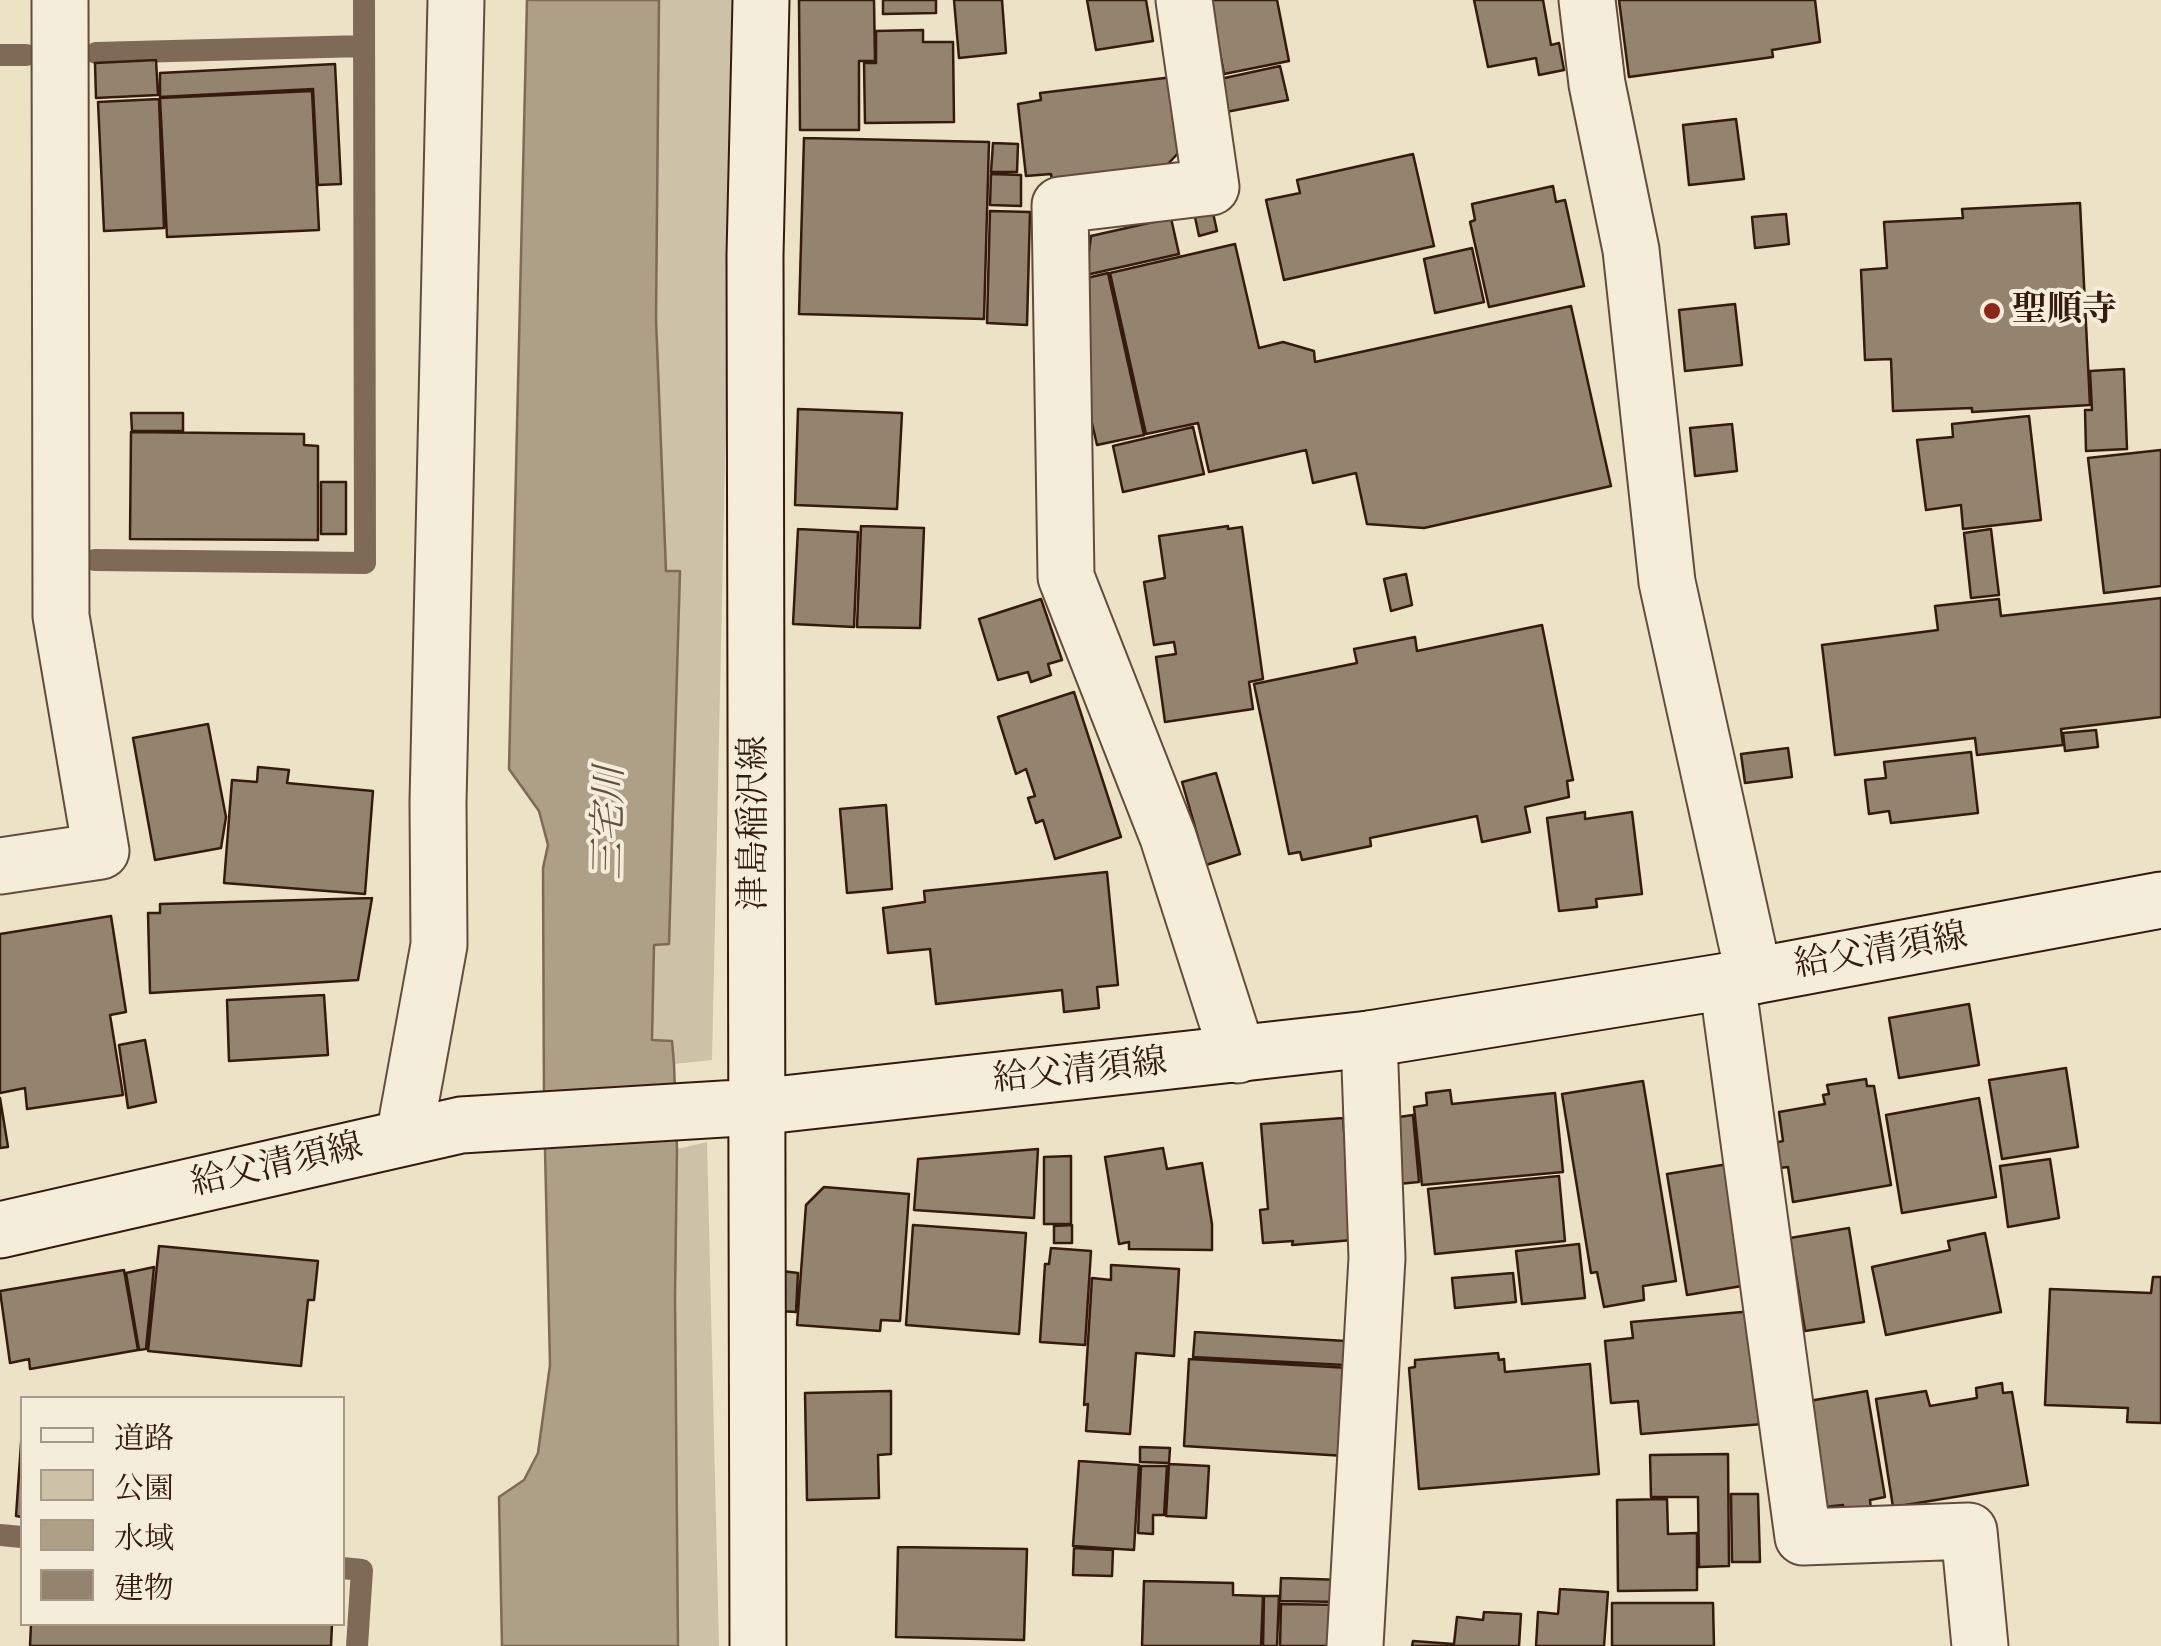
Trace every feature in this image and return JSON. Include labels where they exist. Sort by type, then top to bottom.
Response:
[{"type":"street","points":[[0,866],[101,851],[61,616],[60,0]]},
{"type":"street","points":[[404,1137],[439,945],[438,802],[456,0]]},
{"type":"street","name":"津島稲沢線","points":[[758,1646],[754,256],[761,0]]},
{"type":"street","points":[[1184,0],[1211,187],[1060,205],[1066,577],[1168,837],[1238,1055]]},
{"type":"street","points":[[1587,0],[1598,84],[1631,250],[1667,582],[1740,978],[1803,1537],[1969,1532],[1980,1646]]},
{"type":"street","name":"給父清須線","points":[[0,1230],[461,1125],[756,1108],[1369,1040],[1740,978],[2161,900]]},
{"type":"street","points":[[1355,1646],[1377,1258],[1369,1040]]},
{"type":"green space","points":[[659,0],[735,0],[712,1060],[674,1064],[672,1041],[652,1040],[654,944],[669,943],[680,572],[666,572],[656,319]]},
{"type":"green space","points":[[707,1142],[719,1646],[678,1646],[677,1149]]},
{"type":"water","name":"三宅川","points":[[527,0],[659,0],[656,319],[666,571],[680,571],[669,944],[654,945],[652,1040],[672,1041],[674,1064],[678,1646],[502,1646],[499,1497],[524,1480],[538,1453],[550,1365],[543,868],[548,845],[539,811],[509,769]]},
{"type":"building","points":[[799,0],[874,0],[875,61],[859,61],[859,130],[800,130]]},
{"type":"building","points":[[883,0],[936,0],[936,13],[883,14]]},
{"type":"building","points":[[954,0],[1002,0],[1006,53],[959,58]]},
{"type":"building","points":[[1087,0],[1146,0],[1153,41],[1096,50]]},
{"type":"building","points":[[1210,0],[1277,0],[1289,61],[1224,74]]},
{"type":"building","points":[[1474,0],[1543,0],[1551,45],[1559,43],[1564,70],[1539,75],[1536,58],[1488,67]]},
{"type":"building","points":[[1619,0],[1815,0],[1820,42],[1772,50],[1773,57],[1629,77]]},
{"type":"building","points":[[923,30],[923,42],[953,42],[954,122],[865,123],[864,63],[876,63],[876,31]]},
{"type":"building","points":[[156,60],[158,95],[96,98],[95,63]]},
{"type":"building","points":[[335,64],[341,184],[318,185],[313,89],[160,97],[160,73]]},
{"type":"building","points":[[1280,66],[1288,100],[1226,112],[1220,79]]},
{"type":"building","points":[[1173,77],[1182,149],[1166,166],[1052,181],[1051,174],[1026,176],[1018,104],[1041,100],[1040,93]]},
{"type":"building","points":[[312,91],[319,230],[167,237],[160,98]]},
{"type":"building","points":[[159,99],[164,228],[104,231],[98,102]]},
{"type":"building","points":[[1736,119],[1744,179],[1689,185],[1683,125]]},
{"type":"building","points":[[804,138],[989,142],[984,319],[799,314]]},
{"type":"building","points":[[993,143],[1018,144],[1017,172],[991,172]]},
{"type":"building","points":[[1413,154],[1434,246],[1284,280],[1266,200],[1300,193],[1297,180]]},
{"type":"building","points":[[991,174],[1021,175],[1021,206],[990,205]]},
{"type":"building","points":[[1553,186],[1556,202],[1565,200],[1584,286],[1489,307],[1470,222],[1475,220],[1472,204]]},
{"type":"building","points":[[2080,203],[2090,405],[1972,412],[1972,408],[1893,411],[1891,359],[1865,360],[1861,270],[1887,268],[1884,222],[1963,218],[1962,209]]},
{"type":"building","points":[[990,211],[1030,212],[1027,325],[987,323]]},
{"type":"building","points":[[1213,213],[1217,231],[1199,236],[1195,217]]},
{"type":"building","points":[[1786,214],[1789,244],[1755,248],[1752,217]]},
{"type":"building","points":[[1171,218],[1179,254],[1086,275],[1091,236]]},
{"type":"building","points":[[1235,244],[1259,348],[1283,342],[1314,351],[1315,362],[1571,306],[1611,486],[1424,528],[1367,524],[1356,473],[1313,483],[1306,450],[1209,472],[1198,423],[1146,434],[1110,273]]},
{"type":"building","points":[[1472,248],[1484,302],[1435,313],[1424,259]]},
{"type":"building","points":[[1108,273],[1144,435],[1097,445],[1085,393],[1083,279]]},
{"type":"building","points":[[1735,304],[1742,365],[1685,371],[1679,310]]},
{"type":"building","points":[[2124,369],[2127,449],[2086,451],[2085,410],[2092,410],[2090,371]]},
{"type":"building","points":[[798,409],[902,413],[897,509],[795,505]]},
{"type":"building","points":[[131,413],[183,413],[183,431],[132,431]]},
{"type":"building","points":[[2029,416],[2041,520],[1963,529],[1961,505],[1926,510],[1917,440],[1953,437],[1952,424]]},
{"type":"building","points":[[1732,424],[1737,471],[1695,476],[1690,428]]},
{"type":"building","points":[[1193,427],[1204,474],[1123,492],[1113,446]]},
{"type":"building","points":[[131,432],[304,434],[304,445],[318,446],[318,540],[130,539]]},
{"type":"building","points":[[2161,450],[2161,586],[2104,593],[2088,458]]},
{"type":"building","points":[[321,482],[346,482],[346,534],[321,534]]},
{"type":"building","points":[[861,526],[924,528],[920,628],[857,627]]},
{"type":"building","points":[[1242,527],[1263,679],[1249,682],[1253,709],[1165,722],[1156,657],[1176,654],[1174,642],[1154,645],[1144,582],[1165,578],[1159,536]]},
{"type":"building","points":[[798,529],[858,532],[854,627],[793,624]]},
{"type":"building","points":[[1991,529],[1999,595],[1971,598],[1964,533]]},
{"type":"building","points":[[1406,574],[1412,605],[1391,611],[1384,579]]},
{"type":"building","points":[[2161,598],[2161,717],[2061,729],[2063,745],[1977,755],[1975,738],[1835,755],[1822,645],[1938,630],[1935,606],[1999,599],[2001,616]]},
{"type":"building","points":[[1041,599],[1062,660],[1048,664],[1051,675],[1031,682],[1028,672],[998,680],[979,619]]},
{"type":"building","points":[[1542,625],[1573,780],[1567,781],[1569,797],[1525,807],[1530,832],[1482,842],[1477,816],[1370,838],[1371,846],[1302,860],[1300,852],[1289,854],[1254,684],[1357,663],[1354,649],[1415,637],[1417,651]]},
{"type":"building","points":[[1074,692],[1121,837],[1055,859],[1043,820],[1036,823],[1028,798],[1035,796],[1026,769],[1016,774],[998,717]]},
{"type":"building","points":[[208,724],[226,817],[221,848],[155,860],[133,738]]},
{"type":"building","points":[[2096,730],[2098,747],[2065,751],[2063,733]]},
{"type":"building","points":[[1788,748],[1792,777],[1745,783],[1741,754]]},
{"type":"building","points":[[1971,752],[1978,813],[1891,823],[1889,811],[1869,814],[1865,780],[1886,778],[1884,762]]},
{"type":"building","points":[[258,767],[289,770],[287,783],[373,791],[365,894],[224,883],[232,780],[257,782]]},
{"type":"building","points":[[1216,773],[1240,854],[1206,865],[1182,782]]},
{"type":"building","points":[[886,805],[892,889],[847,893],[840,809]]},
{"type":"building","points":[[1585,812],[1585,819],[1632,812],[1642,894],[1596,899],[1597,907],[1559,911],[1547,818]]},
{"type":"building","points":[[1107,872],[1118,985],[1097,987],[1099,1008],[1064,1012],[1062,990],[936,1004],[930,949],[888,953],[883,908],[925,902],[924,891]]},
{"type":"building","points":[[372,898],[358,980],[150,993],[148,913],[160,913],[160,904]]},
{"type":"building","points":[[111,916],[126,1012],[110,1015],[123,1095],[27,1109],[25,1088],[0,1093],[0,934]]},
{"type":"building","points":[[324,995],[328,1055],[229,1061],[227,1000]]},
{"type":"building","points":[[1969,1004],[1979,1065],[1899,1078],[1889,1018]]},
{"type":"building","points":[[145,1040],[156,1102],[128,1108],[119,1045]]},
{"type":"building","points":[[2066,1068],[2078,1147],[2002,1159],[1989,1080]]},
{"type":"building","points":[[1866,1079],[1867,1086],[1874,1086],[1891,1185],[1793,1202],[1788,1167],[1779,1168],[1774,1143],[1783,1141],[1779,1112],[1825,1104],[1827,1085]]},
{"type":"building","points":[[1643,1081],[1676,1281],[1643,1286],[1644,1300],[1604,1307],[1597,1272],[1591,1273],[1562,1094]]},
{"type":"building","points":[[1450,1090],[1452,1104],[1555,1093],[1563,1172],[1422,1185],[1414,1107],[1427,1105],[1426,1093]]},
{"type":"building","points":[[0,1098],[8,1147],[0,1148]]},
{"type":"building","points":[[1979,1098],[1996,1197],[1902,1213],[1886,1115]]},
{"type":"building","points":[[1413,1115],[1419,1182],[1398,1184],[1392,1118]]},
{"type":"building","points":[[1343,1118],[1353,1240],[1263,1243],[1260,1210],[1268,1209],[1261,1124]]},
{"type":"building","points":[[1163,1148],[1167,1169],[1202,1163],[1212,1250],[1129,1249],[1129,1242],[1119,1244],[1105,1157]]},
{"type":"building","points":[[1038,1149],[1034,1218],[914,1210],[918,1159]]},
{"type":"building","points":[[1071,1156],[1071,1224],[1044,1224],[1044,1157]]},
{"type":"building","points":[[2050,1159],[2059,1218],[2008,1227],[2000,1166]]},
{"type":"building","points":[[1728,1164],[1748,1285],[1687,1295],[1667,1174]]},
{"type":"building","points":[[1559,1176],[1565,1241],[1435,1254],[1428,1189]]},
{"type":"building","points":[[824,1187],[909,1194],[900,1321],[881,1320],[880,1331],[797,1325],[806,1205]]},
{"type":"building","points":[[913,1225],[1026,1233],[1019,1334],[906,1325]]},
{"type":"building","points":[[1072,1225],[1072,1243],[1054,1243],[1054,1226]]},
{"type":"building","points":[[1849,1228],[1864,1322],[1805,1331],[1790,1238]]},
{"type":"building","points":[[1985,1233],[2001,1312],[1886,1335],[1872,1267],[1950,1250],[1948,1241]]},
{"type":"building","points":[[1579,1244],[1585,1298],[1522,1304],[1516,1251]]},
{"type":"building","points":[[159,1246],[318,1261],[314,1300],[308,1300],[301,1366],[148,1351]]},
{"type":"building","points":[[1051,1248],[1091,1251],[1085,1345],[1040,1342],[1045,1264],[1049,1264]]},
{"type":"building","points":[[1111,1265],[1179,1269],[1174,1356],[1136,1353],[1130,1434],[1086,1431],[1088,1404],[1084,1405],[1092,1278],[1111,1280]]},
{"type":"building","points":[[154,1267],[146,1349],[139,1350],[126,1273]]},
{"type":"building","points":[[124,1270],[138,1350],[30,1369],[29,1359],[10,1363],[0,1291]]},
{"type":"building","points":[[782,1271],[798,1273],[796,1312],[779,1311]]},
{"type":"building","points":[[1513,1273],[1516,1302],[1455,1308],[1452,1278]]},
{"type":"building","points":[[2153,1277],[2161,1277],[2161,1423],[2127,1422],[2128,1408],[2045,1405],[2050,1289],[2151,1293]]},
{"type":"building","points":[[1753,1311],[1763,1424],[1641,1434],[1638,1401],[1611,1403],[1605,1341],[1633,1338],[1631,1322]]},
{"type":"building","points":[[1195,1332],[1346,1341],[1344,1365],[1193,1357]]},
{"type":"building","points":[[1498,1353],[1499,1360],[1504,1359],[1505,1372],[1590,1364],[1599,1474],[1419,1489],[1409,1368],[1415,1367],[1415,1360]]},
{"type":"building","points":[[1189,1359],[1350,1368],[1345,1456],[1184,1446]]},
{"type":"building","points":[[2002,1383],[2003,1393],[2012,1392],[2028,1485],[1893,1507],[1876,1399],[1926,1391],[1930,1406],[1977,1398],[1976,1388]]},
{"type":"building","points":[[891,1391],[891,1454],[878,1455],[879,1498],[807,1500],[805,1393]]},
{"type":"building","points":[[1867,1391],[1885,1497],[1870,1500],[1871,1511],[1844,1515],[1843,1505],[1825,1507],[1809,1401]]},
{"type":"building","points":[[1140,1447],[1170,1448],[1169,1463],[1140,1462]]},
{"type":"building","points":[[1728,1454],[1729,1566],[1699,1567],[1698,1497],[1651,1497],[1650,1455]]},
{"type":"building","points":[[20,1458],[20,1517],[16,1516]]},
{"type":"building","points":[[1079,1461],[1139,1465],[1134,1550],[1073,1546]]},
{"type":"building","points":[[1169,1464],[1209,1466],[1206,1518],[1166,1516]]},
{"type":"building","points":[[1141,1466],[1167,1466],[1164,1515],[1153,1515],[1153,1534],[1138,1533]]},
{"type":"building","points":[[1731,1494],[1758,1494],[1760,1562],[1732,1562]]},
{"type":"building","points":[[1667,1499],[1668,1534],[1697,1533],[1697,1590],[1618,1591],[1617,1500]]},
{"type":"building","points":[[898,1547],[1027,1549],[1024,1640],[896,1637]]},
{"type":"building","points":[[1074,1548],[1113,1550],[1112,1576],[1073,1575]]},
{"type":"building","points":[[1281,1578],[1343,1580],[1342,1602],[1280,1601]]},
{"type":"building","points":[[1144,1581],[1233,1583],[1233,1595],[1263,1596],[1261,1646],[1142,1646]]},
{"type":"building","points":[[1560,1589],[1608,1592],[1604,1646],[1536,1646],[1538,1612],[1558,1614]]},
{"type":"building","points":[[1264,1596],[1279,1596],[1277,1646],[1263,1646]]},
{"type":"building","points":[[1612,1603],[1713,1603],[1714,1646],[1612,1646]]},
{"type":"building","points":[[1281,1604],[1342,1605],[1341,1646],[1280,1646]]},
{"type":"building","points":[[1484,1612],[1521,1614],[1519,1646],[1412,1646],[1413,1641],[1454,1644],[1457,1617],[1483,1620]]},
{"type":"building","points":[[31,1626],[332,1626],[331,1646],[30,1646]]},
{"type":"waterway","points":[[95,560],[365,563],[364,0]]},
{"type":"waterway","points":[[96,53],[363,46]]},
{"type":"waterway","points":[[0,55],[26,55]]},
{"type":"waterway","points":[[0,1535],[20,1537]]},
{"type":"waterway","points":[[345,1568],[362,1570],[357,1646]]},
{"type":"place","name":"聖順寺","points":[[1992,311]]}]
